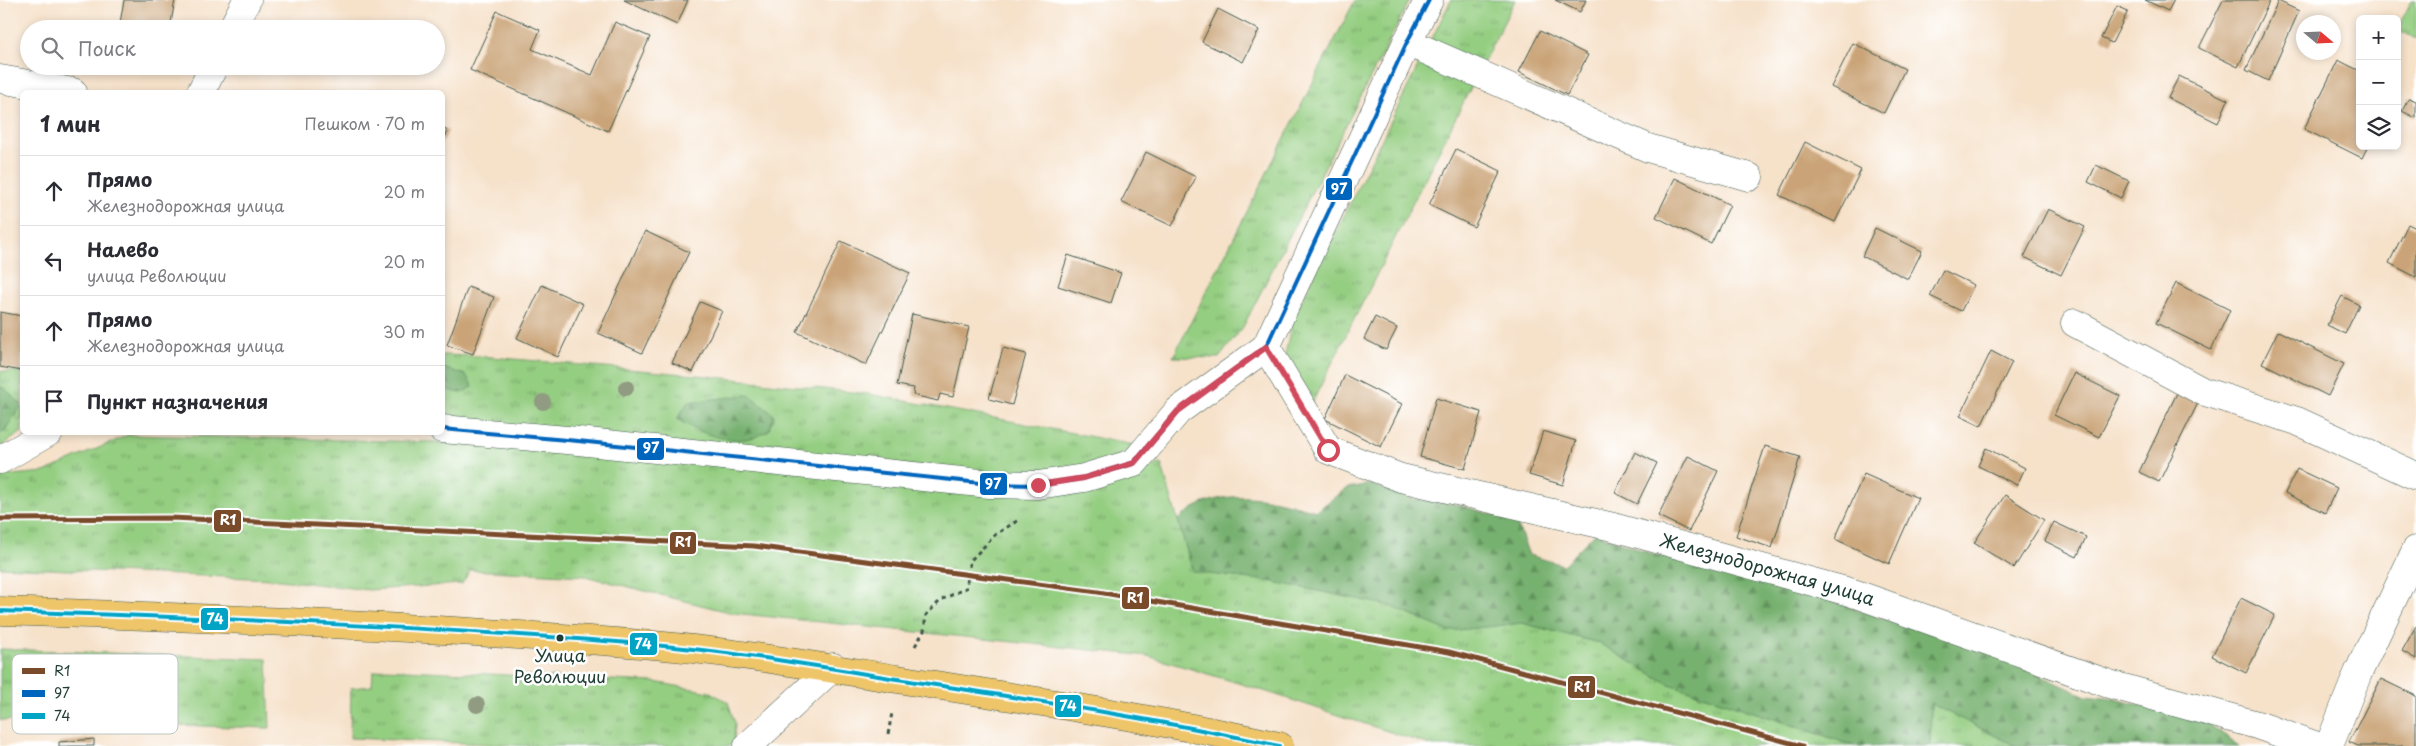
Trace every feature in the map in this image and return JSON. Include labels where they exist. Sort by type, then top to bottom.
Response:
[{"type":"main road","points":[[0,611],[342,625],[655,646],[833,668],[1192,727],[1279,746]]},
{"type":"street","points":[[237,20],[247,0]]},
{"type":"street","points":[[445,429],[578,441],[990,484],[1038,485],[1084,478],[1134,463],[1178,411],[1266,347],[1407,42],[1429,0]]},
{"type":"street","points":[[1407,42],[1648,148],[1749,177]]},
{"type":"street","points":[[201,90],[209,75]]},
{"type":"street","points":[[0,79],[62,90]]},
{"type":"street","points":[[2075,323],[2202,391],[2297,421],[2416,476]]},
{"type":"street","name":"Железнодорожная улица","points":[[1266,347],[1328,450],[1401,478],[1613,527],[1853,593],[2109,684],[2257,725],[2317,746]]},
{"type":"street","points":[[0,460],[44,435]]},
{"type":"street","points":[[2330,746],[2358,673],[2416,550]]},
{"type":"street","points":[[748,746],[833,668]]},
{"type":"path","points":[[888,734],[898,679],[924,631],[926,615],[941,600],[966,588],[970,561],[996,534],[1020,519]]},
{"type":"green space","points":[[1355,0],[1410,0],[1243,327],[1219,358],[1173,357]]},
{"type":"green space","points":[[1451,0],[1515,0],[1312,403],[1285,355],[1292,320]]},
{"type":"green space","points":[[2412,0],[2416,0],[2416,39],[2401,31],[2401,21]]},
{"type":"green space","points":[[445,355],[480,356],[707,376],[869,394],[1135,445],[1115,461],[1022,476],[445,422]]},
{"type":"green space","points":[[445,369],[466,375],[473,387],[461,393],[445,389]]},
{"type":"green space","points":[[0,371],[20,372],[20,433],[0,447]]},
{"type":"green space","points":[[0,387],[4,388],[20,403],[20,408],[5,430],[0,433]]},
{"type":"green space","points":[[749,395],[774,415],[769,430],[756,437],[732,439],[713,436],[677,419],[688,402]]},
{"type":"green space","points":[[128,435],[481,443],[1112,482],[1161,463],[1193,572],[1269,581],[1387,605],[1448,631],[1522,623],[1599,643],[1667,683],[1855,746],[1433,746],[1261,690],[1148,656],[733,613],[585,576],[470,570],[462,584],[369,590],[271,579],[0,567],[0,476],[44,472]]},
{"type":"green space","points":[[1371,484],[1411,499],[1454,504],[1516,521],[1529,555],[1563,565],[1595,533],[1652,554],[1777,582],[1997,656],[2086,696],[2115,699],[2206,722],[2240,746],[2016,746],[1931,704],[1930,744],[1923,746],[1855,746],[1667,683],[1599,643],[1522,623],[1448,631],[1387,605],[1269,581],[1193,572],[1178,520],[1193,508],[1209,501],[1226,497],[1244,497],[1262,498],[1316,511],[1347,488]]},
{"type":"green space","points":[[0,649],[134,654],[12,654],[12,720],[0,720]]},
{"type":"green space","points":[[178,656],[267,659],[270,728],[178,725]]},
{"type":"green space","points":[[384,669],[654,682],[710,692],[728,702],[735,723],[734,741],[730,746],[532,746],[350,738],[351,688],[372,686],[373,672]]},
{"type":"green space","points":[[1931,703],[2016,746],[1923,746],[1930,744]]},
{"type":"building","points":[[124,0],[175,0],[172,20],[121,20]]},
{"type":"building","points":[[624,0],[688,0],[677,25]]},
{"type":"building","points":[[1555,0],[1586,0],[1580,12]]},
{"type":"building","points":[[2145,0],[2174,0],[2168,11]]},
{"type":"building","points":[[2223,0],[2270,0],[2238,67],[2199,48]]},
{"type":"building","points":[[2278,1],[2299,11],[2268,81],[2246,70]]},
{"type":"building","points":[[2117,6],[2128,11],[2112,43],[2101,38]]},
{"type":"building","points":[[1218,9],[1259,30],[1243,62],[1202,42]]},
{"type":"building","points":[[497,11],[540,30],[532,49],[592,75],[615,22],[650,37],[608,131],[470,70]]},
{"type":"building","points":[[1540,31],[1588,55],[1567,95],[1519,72]]},
{"type":"building","points":[[1853,43],[1905,69],[1884,113],[1831,87]]},
{"type":"building","points":[[2338,60],[2356,69],[2356,150],[2366,150],[2362,158],[2304,129]]},
{"type":"building","points":[[2179,76],[2228,100],[2218,123],[2168,98]]},
{"type":"building","points":[[2409,98],[2416,101],[2416,118],[2402,111]]},
{"type":"building","points":[[1805,142],[1861,170],[1835,222],[1779,195]]},
{"type":"building","points":[[1456,149],[1501,171],[1474,227],[1429,205]]},
{"type":"building","points":[[1146,152],[1196,177],[1172,226],[1121,202]]},
{"type":"building","points":[[2096,165],[2129,181],[2121,198],[2088,182]]},
{"type":"building","points":[[1675,178],[1730,205],[1711,244],[1656,217]]},
{"type":"building","points":[[2048,209],[2085,227],[2061,275],[2024,257]]},
{"type":"building","points":[[2408,224],[2416,228],[2416,277],[2389,263]]},
{"type":"building","points":[[1875,228],[1922,251],[1908,279],[1862,256]]},
{"type":"building","points":[[645,231],[689,252],[642,353],[598,333]]},
{"type":"building","points":[[841,241],[910,273],[866,365],[797,332]]},
{"type":"building","points":[[1068,255],[1121,273],[1111,303],[1058,286]]},
{"type":"building","points":[[1943,270],[1974,285],[1961,311],[1930,296]]},
{"type":"building","points":[[2176,283],[2230,310],[2211,350],[2156,323]]},
{"type":"building","points":[[542,285],[583,304],[558,357],[517,338]]},
{"type":"building","points":[[468,287],[494,297],[473,354],[447,345]]},
{"type":"building","points":[[2342,296],[2359,305],[2345,334],[2327,325]]},
{"type":"building","points":[[700,302],[722,311],[693,372],[672,363]]},
{"type":"building","points":[[0,312],[20,316],[20,371],[0,367]]},
{"type":"building","points":[[912,314],[969,327],[953,397],[940,394],[938,401],[913,395],[914,388],[897,385]]},
{"type":"building","points":[[1375,317],[1397,328],[1386,350],[1364,339]]},
{"type":"building","points":[[2278,331],[2344,364],[2328,396],[2262,363]]},
{"type":"building","points":[[1003,348],[1026,354],[1012,405],[989,399]]},
{"type":"building","points":[[1991,351],[2012,362],[1981,426],[1960,416]]},
{"type":"building","points":[[2074,373],[2120,396],[2099,437],[2054,415]]},
{"type":"building","points":[[1345,375],[1402,404],[1381,447],[1325,419]]},
{"type":"building","points":[[2178,391],[2199,401],[2159,482],[2139,472]]},
{"type":"building","points":[[1436,398],[1481,412],[1465,469],[1420,457]]},
{"type":"building","points":[[1543,431],[1576,441],[1563,485],[1529,475]]},
{"type":"building","points":[[1765,446],[1800,457],[1772,548],[1736,536]]},
{"type":"building","points":[[1986,448],[2025,468],[2017,485],[1978,466]]},
{"type":"building","points":[[1635,452],[1657,463],[1637,504],[1615,493]]},
{"type":"building","points":[[1688,456],[1718,471],[1689,531],[1658,516]]},
{"type":"building","points":[[2297,469],[2337,488],[2325,513],[2285,493]]},
{"type":"building","points":[[1864,474],[1918,498],[1889,564],[1835,539]]},
{"type":"building","points":[[2005,495],[2044,520],[2014,568],[1974,543]]},
{"type":"building","points":[[2054,522],[2086,537],[2077,557],[2045,541]]},
{"type":"building","points":[[2241,598],[2275,615],[2246,673],[2212,656]]},
{"type":"building","points":[[2416,626],[2416,659],[2402,651]]},
{"type":"building","points":[[2381,679],[2416,696],[2416,746],[2358,746],[2349,742]]},
{"type":"building","points":[[94,739],[94,746],[59,746],[59,742]]},
{"type":"transit line","name":"97","points":[[445,429],[578,441],[990,484],[1038,485],[1084,478],[1134,463],[1178,411],[1266,347],[1407,42],[1429,0]]},
{"type":"transit line","name":"R1","points":[[0,519],[172,518],[754,546],[1098,592],[1449,652],[1802,746]]},
{"type":"transit line","name":"74","points":[[0,611],[409,628],[714,651],[1137,718],[1279,746]]},
{"type":"place","name":"Улица Революции","points":[[560,638]]},
{"type":"route","points":[[1038,485],[1084,478],[1134,463],[1178,411],[1266,347],[1328,450]]}]
